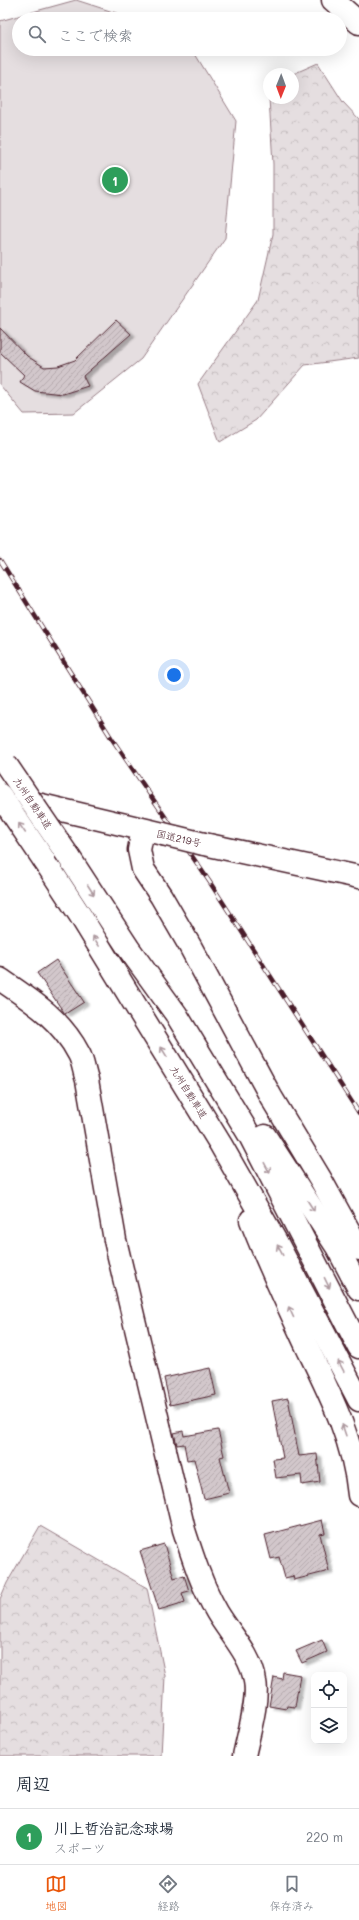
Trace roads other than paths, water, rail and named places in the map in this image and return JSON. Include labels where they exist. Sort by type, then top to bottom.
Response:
[{"type":"main road","points":[[333,0],[347,12]]},
{"type":"main road","points":[[347,12],[359,23]]},
{"type":"main road","name":"九州自動車道","points":[[3,759],[70,857],[129,949],[176,1014],[250,1136],[359,1347]]},
{"type":"main road","name":"九州自動車道","points":[[0,795],[84,922],[221,1145],[278,1245],[359,1400]]},
{"type":"main road","name":"国道219号","points":[[0,795],[204,844],[359,877]]},
{"type":"main road","points":[[153,832],[139,850],[143,869],[161,896],[190,946],[271,1097],[321,1180],[359,1249]]},
{"type":"main road","points":[[0,978],[44,1009],[63,1027],[80,1054],[87,1080],[117,1247],[184,1530],[206,1590],[217,1612],[247,1657],[256,1681],[254,1707],[244,1756]]},
{"type":"main road","points":[[176,1014],[260,1128],[337,1247],[359,1290]]},
{"type":"main road","points":[[221,1145],[268,1263],[337,1409],[351,1449],[359,1495]]},
{"type":"railway","points":[[0,560],[112,739],[209,881],[359,1113]]},
{"type":"place","name":"川上哲治記念球場","points":[[115,180]]}]
